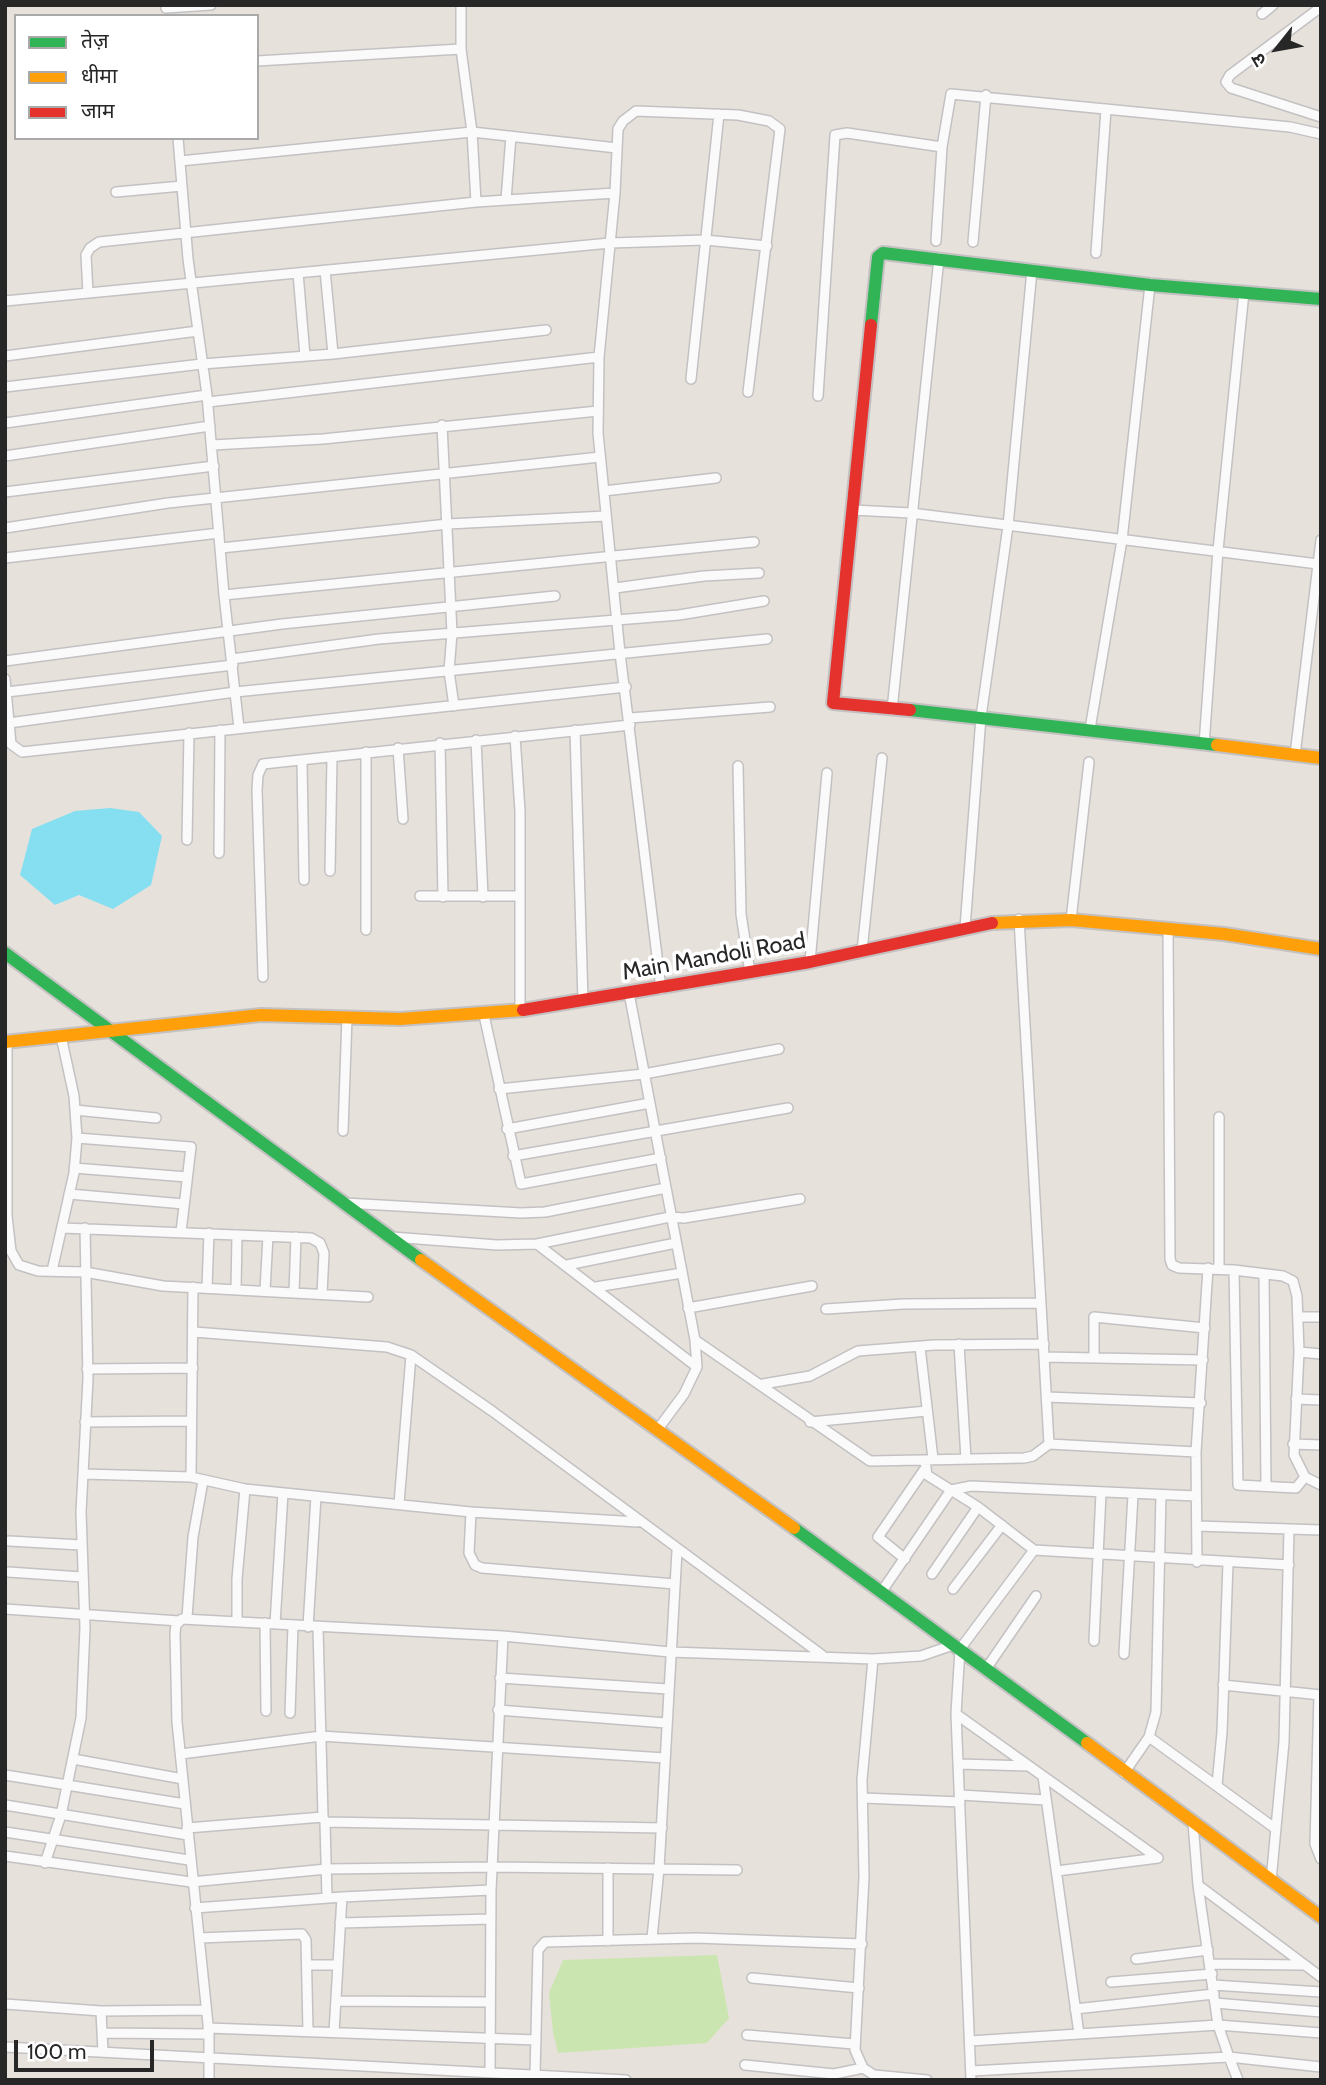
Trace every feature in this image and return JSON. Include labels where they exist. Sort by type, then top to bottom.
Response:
[{"type":"street","points":[[167,10],[211,5]]},
{"type":"street","points":[[461,5],[461,49],[472,132],[476,202]]},
{"type":"street","points":[[1262,14],[1273,5]]},
{"type":"street","points":[[1321,7],[1230,75],[1226,82],[1231,88],[1321,117]]},
{"type":"street","points":[[259,61],[461,49]]},
{"type":"street","points":[[936,241],[942,147],[951,94],[986,95],[1290,127],[1321,134]]},
{"type":"street","points":[[973,242],[986,95]]},
{"type":"street","points":[[1096,253],[1106,109]]},
{"type":"street","points":[[661,989],[620,653],[600,457],[598,411],[599,357],[619,124],[636,111],[719,114],[769,121],[780,129],[748,392]]},
{"type":"street","points":[[691,379],[719,114]]},
{"type":"street","points":[[180,161],[472,132],[617,148]]},
{"type":"street","points":[[818,396],[835,135],[847,133],[942,147]]},
{"type":"street","points":[[506,200],[511,136]]},
{"type":"street","points":[[178,140],[191,283],[208,398],[223,595],[230,633],[239,728]]},
{"type":"street","points":[[116,192],[182,186]]},
{"type":"street","points":[[88,293],[86,255],[94,244],[476,202],[615,193]]},
{"type":"street","points":[[5,301],[610,243],[705,240],[767,246]]},
{"type":"street","points":[[1321,299],[1150,285],[887,252],[878,257],[833,704],[1090,729],[1321,758]]},
{"type":"street","points":[[892,710],[939,258]]},
{"type":"street","points":[[325,270],[333,354]]},
{"type":"street","points":[[965,928],[981,717],[1008,526],[1032,270]]},
{"type":"street","points":[[298,273],[305,356]]},
{"type":"street","points":[[1090,729],[1122,540],[1150,285]]},
{"type":"street","points":[[1204,745],[1218,550],[1244,292]]},
{"type":"street","points":[[5,387],[202,364],[333,354],[546,330]]},
{"type":"street","points":[[5,356],[198,331]]},
{"type":"street","points":[[5,423],[208,398],[599,357]]},
{"type":"street","points":[[212,445],[323,439],[598,411]]},
{"type":"street","points":[[442,425],[452,633],[449,671],[454,706]]},
{"type":"street","points":[[5,456],[210,426]]},
{"type":"street","points":[[5,528],[39,521],[217,498],[600,457]]},
{"type":"street","points":[[5,492],[214,466]]},
{"type":"street","points":[[604,491],[716,478]]},
{"type":"street","points":[[853,510],[911,513],[1318,564]]},
{"type":"street","points":[[221,548],[448,524],[606,516]]},
{"type":"street","points":[[5,558],[219,533]]},
{"type":"street","points":[[1295,755],[1321,540]]},
{"type":"street","points":[[223,595],[754,542]]},
{"type":"street","points":[[615,588],[704,576],[759,573]]},
{"type":"street","points":[[5,661],[282,624],[555,596]]},
{"type":"street","points":[[7,692],[233,662],[379,639],[679,615],[764,601]]},
{"type":"street","points":[[9,723],[236,692],[768,639]]},
{"type":"street","points":[[5,679],[11,744],[22,752],[626,687]]},
{"type":"street","points":[[263,977],[258,775],[268,761],[332,758],[440,743],[770,707]]},
{"type":"street","points":[[219,853],[220,730]]},
{"type":"street","points":[[575,730],[583,1001]]},
{"type":"street","points":[[187,840],[189,733]]},
{"type":"street","points":[[515,736],[520,811],[520,1011]]},
{"type":"street","points":[[476,740],[483,897]]},
{"type":"street","points":[[440,743],[443,897]]},
{"type":"street","points":[[398,748],[403,819]]},
{"type":"street","points":[[366,752],[366,930]]},
{"type":"street","points":[[330,871],[332,758]]},
{"type":"street","points":[[862,951],[882,758]]},
{"type":"street","points":[[302,760],[304,880]]},
{"type":"street","points":[[1072,920],[1089,762]]},
{"type":"street","points":[[738,766],[741,914],[750,973]]},
{"type":"street","points":[[810,962],[827,773]]},
{"type":"street","points":[[420,896],[519,896]]},
{"type":"street","points":[[1019,919],[1049,1444]]},
{"type":"street","name":"Main Mandoli Road","points":[[6,1041],[261,1015],[400,1019],[520,1011],[810,962],[988,922],[1019,919],[1072,920],[1168,929],[1321,949]]},
{"type":"street","points":[[1168,929],[1170,1259],[1172,1265],[1179,1268],[1234,1270],[1283,1276],[1293,1281],[1299,1352],[1293,1444],[1298,1466],[1305,1477],[1321,1485]]},
{"type":"street","points":[[5,953],[343,1203],[881,1591],[1321,1917]]},
{"type":"street","points":[[629,993],[695,1340],[697,1367],[684,1394],[658,1429]]},
{"type":"street","points":[[484,1015],[517,1178],[523,1185],[661,1158]]},
{"type":"street","points":[[343,1131],[347,1017]]},
{"type":"street","points":[[52,1271],[74,1168],[77,1138],[75,1110],[61,1037]]},
{"type":"street","points":[[6,1041],[7,1216],[11,1251],[19,1265],[38,1271],[85,1272],[140,1284],[368,1297]]},
{"type":"street","points":[[499,1089],[644,1074],[779,1049]]},
{"type":"street","points":[[507,1129],[650,1103]]},
{"type":"street","points":[[513,1156],[789,1108]]},
{"type":"street","points":[[75,1110],[156,1118]]},
{"type":"street","points":[[1219,1117],[1219,1269]]},
{"type":"street","points":[[77,1138],[191,1147],[181,1232]]},
{"type":"street","points":[[74,1168],[187,1177]]},
{"type":"street","points":[[343,1203],[545,1212],[666,1188]]},
{"type":"street","points":[[69,1194],[184,1204]]},
{"type":"street","points":[[393,1237],[497,1245],[537,1244],[670,1217],[684,1218],[800,1199]]},
{"type":"street","points":[[62,1228],[316,1240],[323,1248],[322,1294]]},
{"type":"street","points":[[45,1863],[61,1815],[80,1718],[85,1615],[81,1545],[88,1369],[85,1228]]},
{"type":"street","points":[[207,1288],[209,1233]]},
{"type":"street","points":[[236,1289],[237,1235]]},
{"type":"street","points":[[265,1290],[268,1236]]},
{"type":"street","points":[[294,1292],[296,1237]]},
{"type":"street","points":[[537,1244],[697,1367]]},
{"type":"street","points":[[567,1265],[676,1244]]},
{"type":"street","points":[[1197,1562],[1196,1452],[1208,1268]]},
{"type":"street","points":[[1234,1270],[1238,1485],[1296,1488],[1305,1477]]},
{"type":"street","points":[[596,1287],[682,1273]]},
{"type":"street","points":[[1264,1274],[1266,1486]]},
{"type":"street","points":[[688,1308],[812,1286]]},
{"type":"street","points":[[191,1477],[193,1287]]},
{"type":"street","points":[[827,1309],[903,1304],[1041,1303]]},
{"type":"street","points":[[1298,1317],[1321,1317]]},
{"type":"street","points":[[1094,1358],[1094,1318],[1205,1328]]},
{"type":"street","points":[[194,1332],[387,1347],[411,1355],[492,1411],[677,1551],[823,1656]]},
{"type":"street","points":[[695,1340],[763,1384],[810,1422],[870,1461],[927,1463],[1024,1458],[1049,1444],[1196,1452]]},
{"type":"street","points":[[763,1384],[810,1376],[858,1352],[959,1344],[1044,1344]]},
{"type":"street","points":[[959,1344],[966,1459]]},
{"type":"street","points":[[905,1559],[878,1537],[927,1463],[927,1411],[919,1346]]},
{"type":"street","points":[[1299,1352],[1321,1354]]},
{"type":"street","points":[[399,1504],[411,1355]]},
{"type":"street","points":[[1044,1357],[1203,1360]]},
{"type":"street","points":[[88,1369],[193,1368]]},
{"type":"street","points":[[1047,1397],[1201,1403]]},
{"type":"street","points":[[1296,1399],[1321,1400]]},
{"type":"street","points":[[810,1422],[927,1411]]},
{"type":"street","points":[[85,1422],[191,1421]]},
{"type":"street","points":[[1293,1444],[1321,1445]]},
{"type":"street","points":[[927,1463],[951,1490],[1034,1550],[1132,1555],[1197,1562],[1289,1565]]},
{"type":"street","points":[[83,1474],[191,1477],[245,1489],[471,1512],[640,1522]]},
{"type":"street","points":[[203,1481],[183,1619],[175,1644],[189,1860],[208,2031],[209,2080]]},
{"type":"street","points":[[881,1591],[951,1490],[971,1486],[1196,1496]]},
{"type":"street","points":[[237,1620],[237,1579],[245,1489]]},
{"type":"street","points":[[266,1711],[270,1624],[283,1493]]},
{"type":"street","points":[[1094,1642],[1101,1493]]},
{"type":"street","points":[[1124,1654],[1132,1555],[1133,1495]]},
{"type":"street","points":[[1124,1773],[1149,1737],[1156,1712],[1161,1495]]},
{"type":"street","points":[[316,1496],[313,1627],[321,1736],[327,1898]]},
{"type":"street","points":[[932,1574],[978,1507]]},
{"type":"street","points":[[471,1512],[469,1553],[475,1565],[482,1568],[675,1584]]},
{"type":"street","points":[[953,1589],[1002,1525]]},
{"type":"street","points":[[1197,1526],[1321,1530]]},
{"type":"street","points":[[1271,1881],[1285,1691],[1289,1529]]},
{"type":"street","points":[[9,1541],[81,1545]]},
{"type":"street","points":[[5,1609],[503,1636],[670,1652],[873,1659],[921,1656],[956,1647],[1034,1550]]},
{"type":"street","points":[[652,1938],[662,1828],[677,1551]]},
{"type":"street","points":[[1217,1785],[1228,1563]]},
{"type":"street","points":[[8,1572],[82,1577]]},
{"type":"street","points":[[986,1669],[1036,1596]]},
{"type":"street","points":[[290,1713],[293,1626]]},
{"type":"street","points":[[490,2072],[488,2039],[495,1746],[503,1636]]},
{"type":"street","points":[[956,1647],[956,1714],[971,2075],[1229,2057],[1321,2067]]},
{"type":"street","points":[[863,2068],[854,2043],[862,1944],[863,1798],[873,1659]]},
{"type":"street","points":[[500,1678],[668,1689]]},
{"type":"street","points":[[1223,1685],[1320,1695],[1315,1844],[1321,1860]]},
{"type":"street","points":[[498,1710],[666,1723]]},
{"type":"street","points":[[956,1714],[1158,1858],[1056,1871]]},
{"type":"street","points":[[181,1754],[321,1736],[665,1758]]},
{"type":"street","points":[[1149,1737],[1276,1829]]},
{"type":"street","points":[[73,1759],[183,1779]]},
{"type":"street","points":[[958,1764],[1031,1766]]},
{"type":"street","points":[[5,1775],[185,1804]]},
{"type":"street","points":[[1043,1776],[1079,2034]]},
{"type":"street","points":[[863,1798],[1046,1800]]},
{"type":"street","points":[[5,1805],[188,1831],[324,1820],[662,1828]]},
{"type":"street","points":[[1193,1823],[1198,1885],[1218,2025],[1238,2080]]},
{"type":"street","points":[[5,1832],[189,1860]]},
{"type":"street","points":[[5,1856],[191,1882],[327,1870],[493,1867],[737,1870]]},
{"type":"street","points":[[608,1868],[608,1941]]},
{"type":"street","points":[[1198,1885],[1321,1977]]},
{"type":"street","points":[[195,1908],[491,1890]]},
{"type":"street","points":[[334,2032],[342,1897]]},
{"type":"street","points":[[340,1923],[491,1919]]},
{"type":"street","points":[[199,1938],[299,1932],[306,1940],[308,2031]]},
{"type":"street","points":[[535,2075],[539,1946],[545,1942],[652,1938],[862,1944]]},
{"type":"street","points":[[1136,1959],[1208,1950]]},
{"type":"street","points":[[307,1965],[338,1965]]},
{"type":"street","points":[[1111,1982],[1211,1969],[1304,1965]]},
{"type":"street","points":[[752,1978],[859,1988]]},
{"type":"street","points":[[1075,2009],[1214,1994],[1321,1992]]},
{"type":"street","points":[[1214,1994],[1321,2012]]},
{"type":"street","points":[[336,2001],[489,2002]]},
{"type":"street","points":[[5,2004],[102,2011],[206,2010]]},
{"type":"street","points":[[102,2011],[103,2052]]},
{"type":"street","points":[[970,2040],[1218,2025],[1321,2033]]},
{"type":"street","points":[[102,2033],[308,2031],[536,2040]]},
{"type":"street","points":[[747,2035],[854,2043]]},
{"type":"street","points":[[5,2047],[625,2080]]},
{"type":"street","points":[[744,2065],[834,2074],[863,2068],[874,2074],[927,2080]]},
{"type":"green space","points":[[717,1955],[729,2018],[707,2043],[558,2053],[549,1993],[563,1960]]},
{"type":"water","points":[[110,808],[139,812],[162,836],[151,885],[113,909],[79,895],[55,905],[20,875],[32,829],[75,811]]},
{"type":"traffic: fast","points":[[871,325],[878,257],[883,253],[1150,285],[1321,299]]},
{"type":"traffic: fast","points":[[910,710],[1217,745]]},
{"type":"traffic: fast","points":[[5,953],[421,1260]]},
{"type":"traffic: fast","points":[[794,1528],[1087,1743]]},
{"type":"traffic: slow","points":[[1217,745],[1321,758]]},
{"type":"traffic: slow","points":[[992,923],[1071,920],[1224,934],[1321,949]]},
{"type":"traffic: slow","points":[[5,1042],[261,1015],[400,1019],[523,1010]]},
{"type":"traffic: slow","points":[[421,1260],[794,1528]]},
{"type":"traffic: slow","points":[[1087,1743],[1321,1917]]},
{"type":"traffic: jam","points":[[871,325],[833,703],[910,710]]},
{"type":"traffic: jam","points":[[523,1010],[810,962],[992,923]]}]
